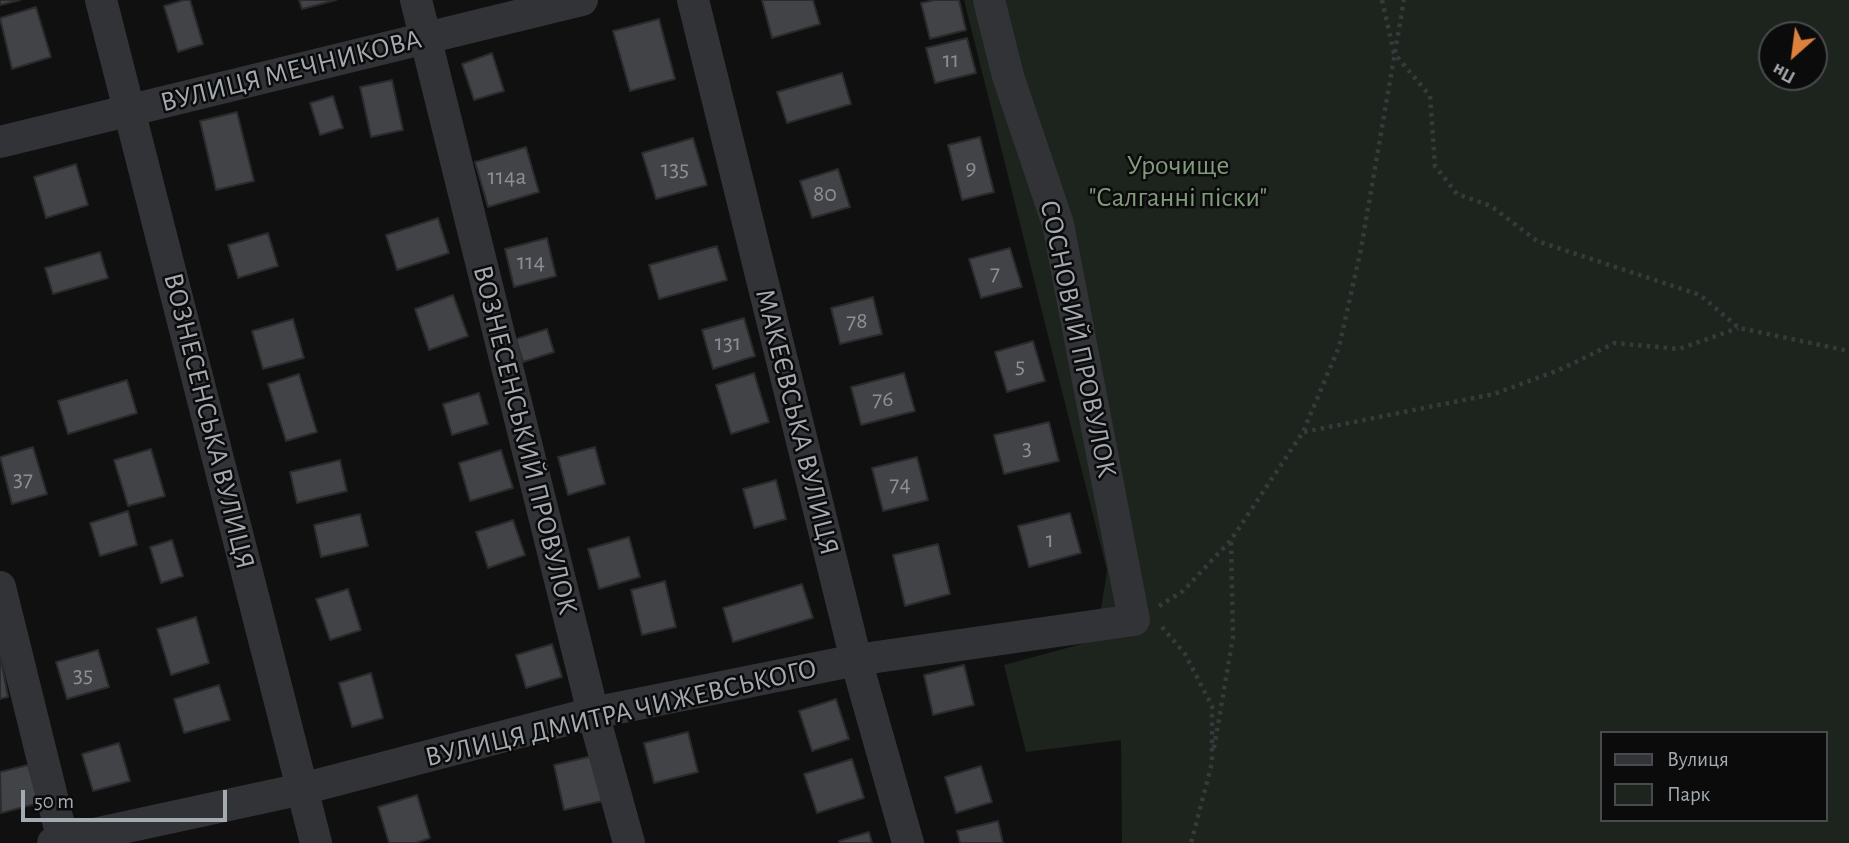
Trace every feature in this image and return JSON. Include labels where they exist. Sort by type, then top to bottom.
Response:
[{"type":"street","name":"ВОЗНЕСЕНСЬКА ВУЛИЦЯ","points":[[101,0],[316,843]]},
{"type":"street","name":"ВОЗНЕСЕНСЬКИЙ ПРОВУЛОК","points":[[416,0],[593,713],[629,843]]},
{"type":"street","name":"ВУЛИЦЯ МЕЧНИКОВА","points":[[0,142],[582,0]]},
{"type":"street","name":"МАКЕЄВСЬКА ВУЛИЦЯ","points":[[693,0],[856,660],[908,843]]},
{"type":"street","name":"СОСНОВИЙ ПРОВУЛОК","points":[[989,0],[1008,76],[1058,223],[1125,560],[1142,616]]},
{"type":"street","points":[[0,587],[58,842]]},
{"type":"street","name":"ВУЛИЦЯ ДМИТРА ЧИЖЕВСЬКОГО","points":[[58,842],[302,789],[593,713],[856,660],[1142,616]]},
{"type":"path","points":[[1382,0],[1394,53],[1430,96],[1435,166],[1457,194],[1491,206],[1537,241],[1700,295],[1739,328],[1849,351]]},
{"type":"path","points":[[1212,763],[1212,706],[1185,654],[1142,616],[1182,591],[1231,540],[1303,432],[1339,346],[1361,249],[1404,0]]},
{"type":"path","points":[[1303,432],[1494,394],[1559,370],[1615,342],[1679,349],[1739,328]]},
{"type":"path","points":[[1191,843],[1212,763],[1233,637],[1231,540]]},
{"type":"green space","name":"Урочище \"Салганні піски\"","points":[[964,0],[1849,0],[1849,843],[1122,843],[1121,740],[1026,752],[1004,665],[1096,640],[1107,571]]},
{"type":"building","points":[[0,0],[20,0],[0,5]]},
{"type":"building","points":[[190,0],[203,44],[178,52],[164,6]]},
{"type":"building","points":[[299,0],[336,0],[302,9]]},
{"type":"building","points":[[762,0],[813,0],[820,24],[772,38]]},
{"type":"building","points":[[959,0],[966,30],[930,39],[921,3]]},
{"type":"building","points":[[36,7],[51,57],[12,69],[0,18]]},
{"type":"building","points":[[659,19],[675,79],[630,91],[613,31]]},
{"type":"building","points":[[967,38],[976,73],[935,83],[926,48]]},
{"type":"building","points":[[492,53],[504,91],[474,100],[462,64]]},
{"type":"building","points":[[842,73],[851,104],[787,123],[777,92]]},
{"type":"building","points":[[392,80],[403,130],[371,137],[360,87]]},
{"type":"building","points":[[333,96],[343,128],[320,135],[310,103]]},
{"type":"building","points":[[237,112],[254,181],[216,190],[200,121]]},
{"type":"building","points":[[980,137],[994,192],[962,200],[948,145]]},
{"type":"building","points":[[693,138],[707,185],[656,199],[642,153]]},
{"type":"building","points":[[526,147],[539,192],[488,207],[475,162]]},
{"type":"building","points":[[76,164],[88,205],[46,218],[34,177]]},
{"type":"building","points":[[838,169],[850,207],[812,218],[800,181]]},
{"type":"building","points":[[438,218],[449,253],[397,270],[386,235]]},
{"type":"building","points":[[268,233],[278,266],[238,278],[228,245]]},
{"type":"building","points":[[547,238],[556,276],[514,287],[505,249]]},
{"type":"building","points":[[717,246],[727,280],[659,299],[649,265]]},
{"type":"building","points":[[1010,248],[1022,287],[981,298],[969,259]]},
{"type":"building","points":[[100,252],[108,278],[53,294],[45,268]]},
{"type":"building","points":[[453,295],[468,336],[429,350],[415,309]]},
{"type":"building","points":[[873,297],[882,334],[840,344],[831,308]]},
{"type":"building","points":[[744,318],[755,356],[713,369],[702,330]]},
{"type":"building","points":[[293,319],[304,358],[263,369],[252,331]]},
{"type":"building","points":[[547,329],[554,352],[523,362],[516,339]]},
{"type":"building","points":[[1033,341],[1045,381],[1007,392],[995,352]]},
{"type":"building","points":[[754,373],[769,422],[731,434],[716,385]]},
{"type":"building","points":[[904,373],[915,411],[861,425],[851,387]]},
{"type":"building","points":[[299,374],[317,432],[286,441],[268,384]]},
{"type":"building","points":[[127,380],[137,413],[68,434],[58,401]]},
{"type":"building","points":[[479,393],[488,424],[452,435],[443,404]]},
{"type":"building","points":[[1049,422],[1059,461],[1004,474],[994,435]]},
{"type":"building","points":[[33,447],[47,494],[12,504],[0,457]]},
{"type":"building","points":[[595,447],[605,484],[568,495],[558,457]]},
{"type":"building","points":[[151,449],[165,496],[128,506],[114,460]]},
{"type":"building","points":[[501,450],[513,488],[470,501],[459,463]]},
{"type":"building","points":[[917,457],[928,500],[883,511],[872,468]]},
{"type":"building","points":[[340,460],[347,491],[297,503],[290,472]]},
{"type":"building","points":[[776,480],[786,519],[754,528],[743,489]]},
{"type":"building","points":[[128,511],[137,545],[100,556],[90,523]]},
{"type":"building","points":[[1070,513],[1081,553],[1029,567],[1018,526]]},
{"type":"building","points":[[360,514],[368,546],[321,557],[314,525]]},
{"type":"building","points":[[513,520],[525,555],[488,568],[476,532]]},
{"type":"building","points":[[629,537],[640,577],[599,589],[588,549]]},
{"type":"building","points":[[172,540],[183,576],[161,583],[150,547]]},
{"type":"building","points":[[938,544],[950,594],[905,606],[893,555]]},
{"type":"building","points":[[665,581],[676,627],[642,635],[631,590]]},
{"type":"building","points":[[802,584],[813,618],[733,642],[723,608]]},
{"type":"building","points":[[348,589],[361,630],[330,640],[316,599]]},
{"type":"building","points":[[196,617],[209,663],[171,675],[157,629]]},
{"type":"building","points":[[552,644],[562,677],[526,688],[516,655]]},
{"type":"building","points":[[98,650],[109,687],[67,699],[56,662]]},
{"type":"building","points":[[0,654],[8,697],[0,699]]},
{"type":"building","points":[[964,665],[974,705],[933,715],[924,675]]},
{"type":"building","points":[[371,673],[383,718],[352,727],[339,683]]},
{"type":"building","points":[[219,685],[230,720],[184,733],[174,699]]},
{"type":"building","points":[[836,699],[849,739],[812,751],[799,711]]},
{"type":"building","points":[[688,732],[698,772],[654,783],[644,743]]},
{"type":"building","points":[[119,743],[130,781],[93,791],[82,754]]},
{"type":"building","points":[[597,755],[607,800],[564,810],[554,765]]},
{"type":"building","points":[[852,759],[864,798],[817,813],[804,774]]},
{"type":"building","points":[[28,765],[39,803],[1,813],[0,772]]},
{"type":"building","points":[[981,766],[992,802],[956,813],[945,777]]},
{"type":"building","points":[[417,795],[430,838],[416,843],[389,843],[378,807]]},
{"type":"building","points":[[998,821],[1003,843],[960,843],[957,831]]},
{"type":"building","points":[[869,832],[872,843],[839,841]]}]
